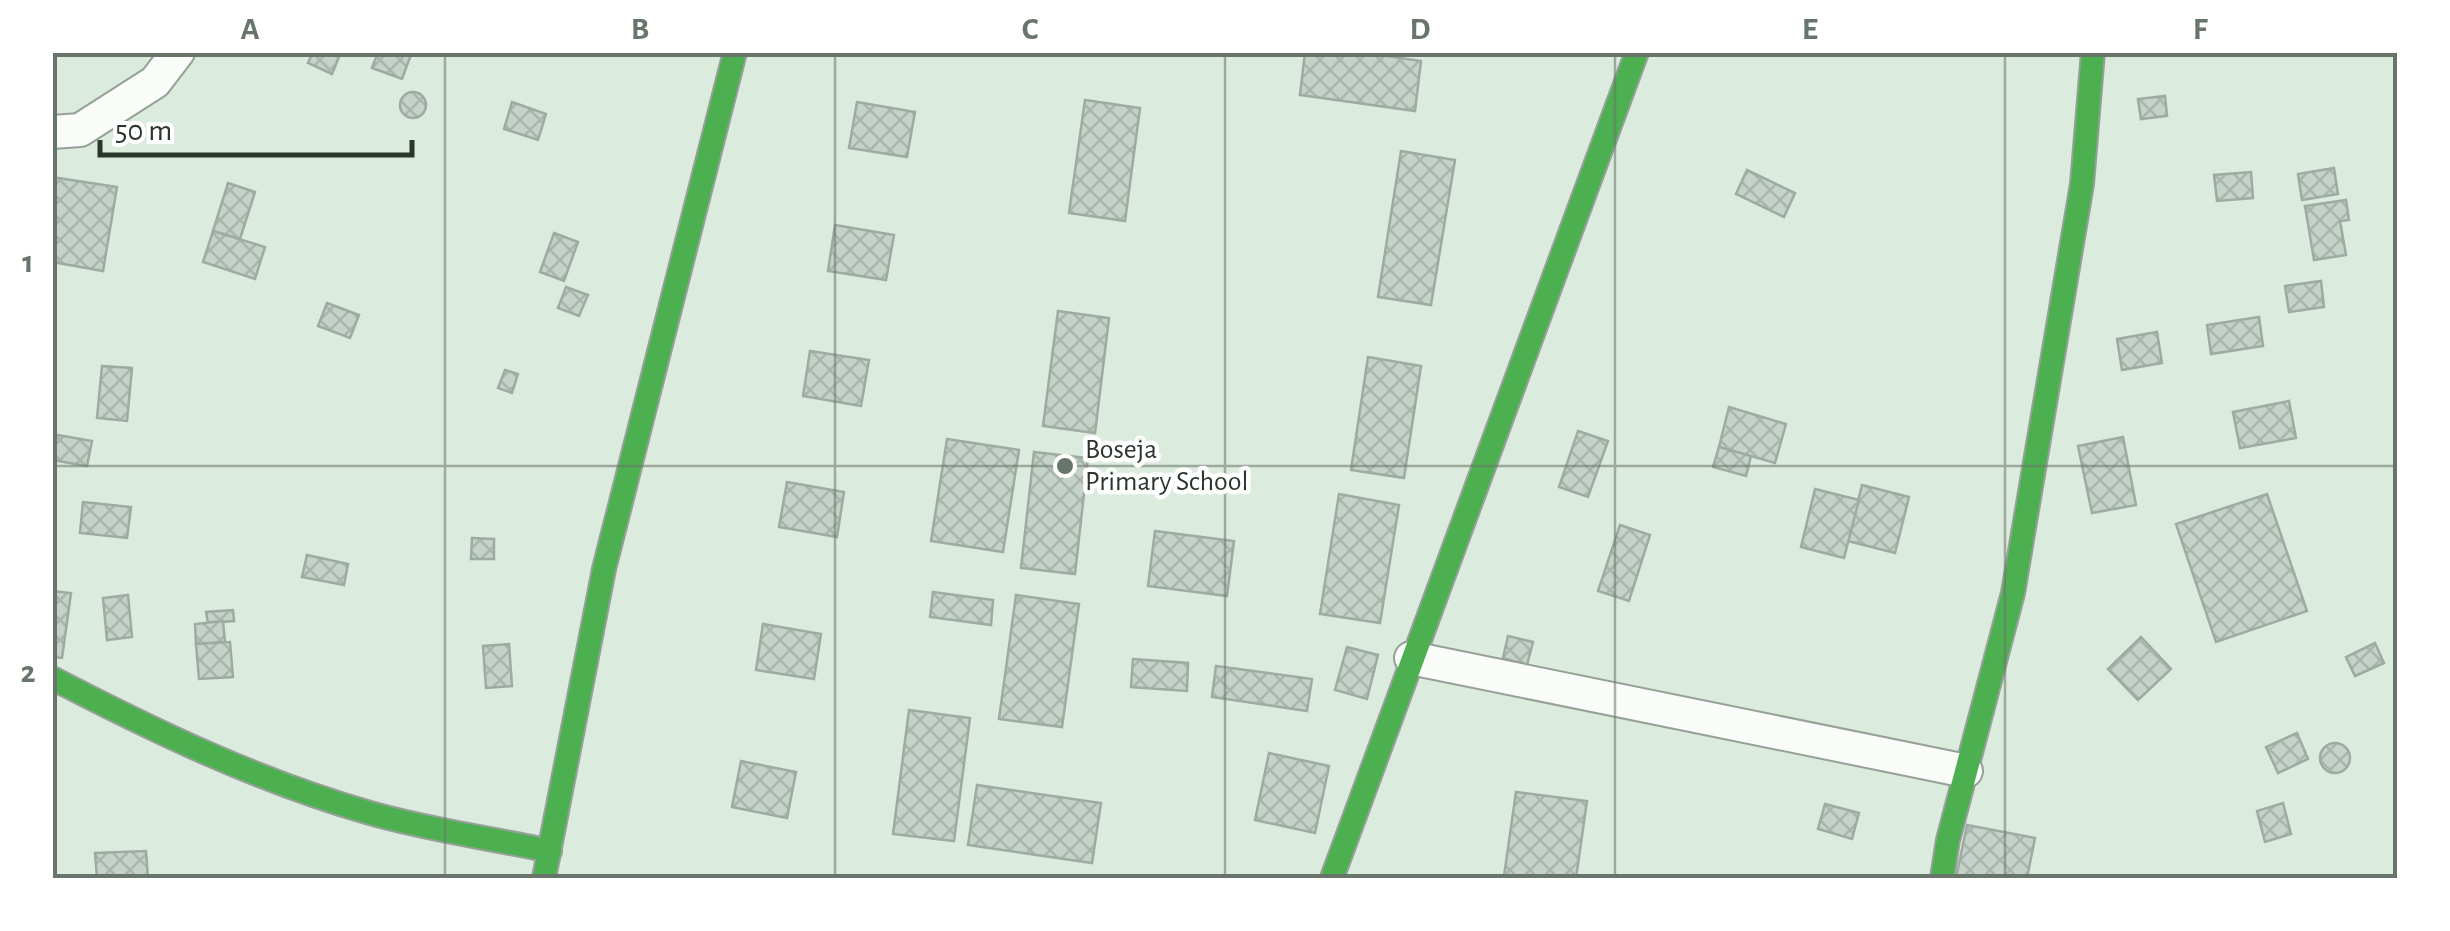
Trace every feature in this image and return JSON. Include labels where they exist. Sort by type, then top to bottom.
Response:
[{"type":"street","points":[[52,132],[80,130],[155,82],[178,52]]},
{"type":"street","points":[[544,878],[604,570],[735,52]]},
{"type":"street","points":[[1332,878],[1637,52]]},
{"type":"street","points":[[1942,878],[1948,840],[2012,593],[2082,184],[2093,52]]},
{"type":"street","points":[[1411,658],[1966,771]]},
{"type":"street","points":[[52,678],[186,745],[295,789],[372,813],[550,851]]},
{"type":"building","points":[[313,52],[341,52],[332,74],[308,63]]},
{"type":"building","points":[[378,52],[412,52],[402,79],[372,68]]},
{"type":"building","points":[[1305,52],[1359,52],[1421,61],[1415,111],[1300,95]]},
{"type":"building","points":[[413,92],[422,96],[426,105],[422,114],[413,118],[404,114],[400,105],[404,96]]},
{"type":"building","points":[[2165,96],[2167,116],[2141,119],[2138,99]]},
{"type":"building","points":[[1085,100],[1140,108],[1125,221],[1069,213]]},
{"type":"building","points":[[512,102],[546,114],[538,140],[504,129]]},
{"type":"building","points":[[857,102],[915,112],[907,157],[849,148]]},
{"type":"building","points":[[1401,151],[1455,160],[1431,305],[1378,297]]},
{"type":"building","points":[[2334,168],[2338,194],[2302,200],[2298,174]]},
{"type":"building","points":[[1747,170],[1795,193],[1784,217],[1736,194]]},
{"type":"building","points":[[2251,172],[2253,198],[2217,201],[2214,175]]},
{"type":"building","points":[[52,177],[117,187],[103,271],[52,262]]},
{"type":"building","points":[[228,183],[255,192],[240,239],[213,231]]},
{"type":"building","points":[[2346,200],[2349,220],[2340,221],[2346,255],[2314,260],[2305,206]]},
{"type":"building","points":[[835,225],[894,235],[886,280],[828,271]]},
{"type":"building","points":[[213,231],[265,247],[255,279],[203,262]]},
{"type":"building","points":[[554,233],[578,242],[564,281],[540,272]]},
{"type":"building","points":[[2321,281],[2324,307],[2289,312],[2285,286]]},
{"type":"building","points":[[566,287],[588,295],[579,316],[558,308]]},
{"type":"building","points":[[327,303],[359,315],[350,338],[318,326]]},
{"type":"building","points":[[1058,311],[1109,318],[1095,433],[1043,426]]},
{"type":"building","points":[[2259,317],[2263,346],[2211,354],[2207,325]]},
{"type":"building","points":[[2157,332],[2162,363],[2122,370],[2117,339]]},
{"type":"building","points":[[810,351],[869,360],[861,406],[803,396]]},
{"type":"building","points":[[1368,357],[1421,366],[1404,478],[1351,470]]},
{"type":"building","points":[[102,366],[132,368],[127,421],[97,418]]},
{"type":"building","points":[[505,370],[518,374],[512,393],[498,388]]},
{"type":"building","points":[[2289,401],[2296,438],[2240,448],[2233,412]]},
{"type":"building","points":[[1729,407],[1786,424],[1775,463],[1719,447]]},
{"type":"building","points":[[1578,431],[1608,441],[1588,497],[1559,487]]},
{"type":"building","points":[[52,434],[92,441],[87,466],[52,460]]},
{"type":"building","points":[[2123,437],[2136,505],[2092,513],[2078,446]]},
{"type":"building","points":[[947,439],[1019,450],[1003,552],[931,541]]},
{"type":"building","points":[[1719,447],[1751,456],[1746,476],[1713,467]]},
{"type":"building","points":[[1034,452],[1088,458],[1075,574],[1021,568]]},
{"type":"building","points":[[787,482],[844,492],[837,537],[779,527]]},
{"type":"building","points":[[1862,485],[1909,497],[1895,553],[1848,541]]},
{"type":"building","points":[[1815,489],[1859,500],[1844,558],[1801,547]]},
{"type":"building","points":[[1339,494],[1399,505],[1380,623],[1320,614]]},
{"type":"building","points":[[2267,494],[2307,611],[2216,642],[2176,524]]},
{"type":"building","points":[[83,502],[131,507],[127,538],[80,533]]},
{"type":"building","points":[[1620,525],[1650,535],[1629,601],[1598,591]]},
{"type":"building","points":[[1155,531],[1234,541],[1227,596],[1148,586]]},
{"type":"building","points":[[472,538],[494,539],[494,559],[471,559]]},
{"type":"building","points":[[307,555],[348,564],[344,585],[302,577]]},
{"type":"building","points":[[52,591],[71,593],[62,658],[52,657]]},
{"type":"building","points":[[933,592],[993,600],[991,625],[930,617]]},
{"type":"building","points":[[128,595],[132,637],[107,640],[103,598]]},
{"type":"building","points":[[1016,595],[1079,604],[1062,727],[999,719]]},
{"type":"building","points":[[233,610],[234,621],[208,623],[206,612]]},
{"type":"building","points":[[223,621],[225,642],[196,644],[195,624]]},
{"type":"building","points":[[763,624],[821,634],[814,679],[756,670]]},
{"type":"building","points":[[1508,636],[1533,642],[1527,665],[1503,658]]},
{"type":"building","points":[[2141,637],[2171,669],[2138,700],[2108,669]]},
{"type":"building","points":[[230,642],[233,677],[199,679],[196,644]]},
{"type":"building","points":[[2375,643],[2384,663],[2355,676],[2346,657]]},
{"type":"building","points":[[509,644],[512,686],[486,688],[483,646]]},
{"type":"building","points":[[1347,647],[1378,655],[1367,699],[1335,690]]},
{"type":"building","points":[[1133,659],[1188,663],[1187,691],[1131,687]]},
{"type":"building","points":[[1216,666],[1312,679],[1307,711],[1212,697]]},
{"type":"building","points":[[909,710],[970,718],[954,841],[893,834]]},
{"type":"building","points":[[2297,733],[2308,759],[2278,773],[2266,747]]},
{"type":"building","points":[[2335,743],[2346,747],[2350,758],[2346,769],[2335,773],[2324,769],[2320,758],[2324,747]]},
{"type":"building","points":[[1269,753],[1329,766],[1315,833],[1255,820]]},
{"type":"building","points":[[741,761],[796,772],[787,818],[732,807]]},
{"type":"building","points":[[977,785],[1101,803],[1092,863],[968,845]]},
{"type":"building","points":[[1516,792],[1587,801],[1576,878],[1504,876]]},
{"type":"building","points":[[2283,803],[2291,834],[2265,842],[2257,811]]},
{"type":"building","points":[[1825,804],[1859,813],[1852,839],[1818,829]]},
{"type":"building","points":[[1967,825],[2035,838],[2027,878],[1956,878]]},
{"type":"building","points":[[146,851],[148,878],[97,878],[95,853]]},
{"type":"traffic: fast","points":[[544,878],[604,569],[735,52]]},
{"type":"traffic: fast","points":[[1332,878],[1637,52]]},
{"type":"traffic: fast","points":[[1942,878],[1948,840],[2013,593],[2082,184],[2093,52]]},
{"type":"traffic: fast","points":[[52,678],[207,753],[287,786],[370,813],[550,851]]},
{"type":"place","name":"Boseja Primary School","points":[[1065,466]]}]
